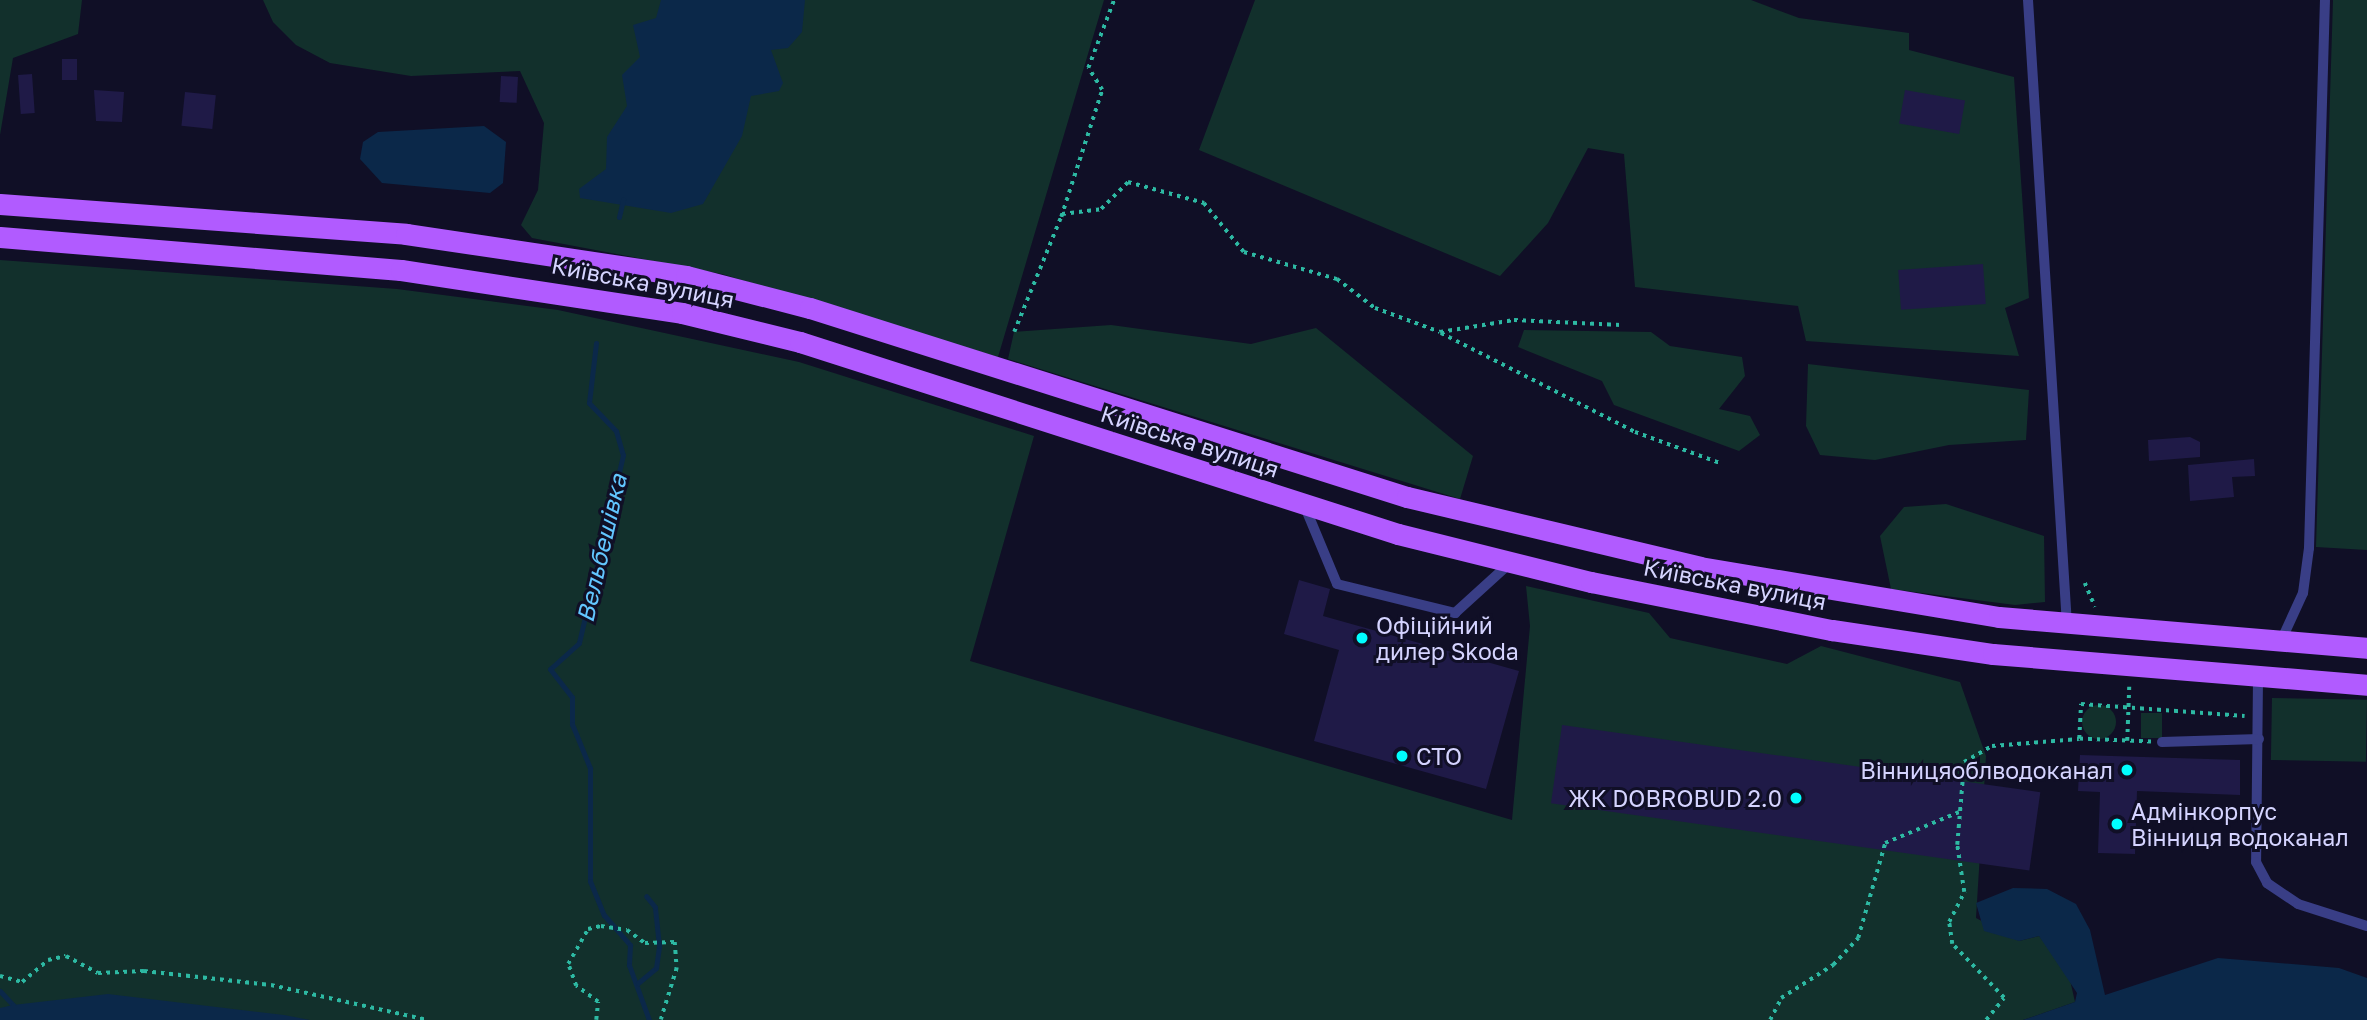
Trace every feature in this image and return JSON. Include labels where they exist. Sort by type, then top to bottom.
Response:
[{"type":"main road","name":"Київська вулиця","points":[[0,204],[406,234],[593,259],[810,307],[1394,493],[1700,566],[1935,607],[2067,625],[2280,645],[2367,648]]},
{"type":"main road","name":"Київська вулиця","points":[[0,237],[401,270],[587,296],[800,342],[1305,506],[1510,562],[1691,604],[1930,645],[2258,680],[2367,685]]},
{"type":"main road","points":[[587,296],[593,259]]},
{"type":"main road","points":[[1691,604],[1700,566]]},
{"type":"main road","points":[[1930,645],[1935,607]]},
{"type":"lane","points":[[2028,0],[2067,625]]},
{"type":"lane","points":[[2280,645],[2303,593],[2309,548],[2325,0]]},
{"type":"lane","points":[[1305,506],[1337,584],[1455,613],[1510,562]]},
{"type":"lane","points":[[2258,680],[2259,739],[2254,843],[2267,883],[2298,904],[2367,926]]},
{"type":"lane","points":[[2162,743],[2259,739]]},
{"type":"path","points":[[1014,332],[1062,214],[1102,90],[1088,68],[1114,0]]},
{"type":"path","points":[[1062,214],[1101,209],[1128,182],[1204,203],[1244,252],[1337,279],[1375,308],[1440,332],[1635,432],[1720,463]]},
{"type":"path","points":[[1440,332],[1514,320],[1621,325]]},
{"type":"path","points":[[2127,741],[2129,687]]},
{"type":"path","points":[[2079,739],[2081,704],[2258,717]]},
{"type":"path","points":[[1986,1020],[2004,998],[1952,944],[1950,929],[1953,907],[1964,892],[1959,812],[1970,753],[2079,739],[2162,743]]},
{"type":"path","points":[[1770,1020],[1781,998],[1833,965],[1857,938],[1885,843],[1959,812]]},
{"type":"path","points":[[596,1020],[598,1002],[576,986],[568,964],[588,929],[627,930],[638,941],[665,937],[675,942],[677,968],[661,1020]]},
{"type":"path","points":[[0,976],[22,982],[48,960],[66,956],[97,973],[144,971],[271,985],[428,1020]]},
{"type":"green space","points":[[0,0],[82,0],[78,34],[13,58],[0,135]]},
{"type":"green space","points":[[263,0],[1104,0],[998,357],[722,274],[532,238],[521,225],[538,190],[544,123],[520,71],[411,76],[330,63],[296,45],[273,22]]},
{"type":"green space","points":[[1255,0],[1751,0],[1799,18],[1909,33],[1909,50],[2014,77],[2029,298],[2005,308],[2019,356],[1806,341],[1798,306],[1635,287],[1624,154],[1588,148],[1548,223],[1500,276],[1199,150]]},
{"type":"green space","points":[[2333,0],[2367,0],[2367,550],[2316,547]]},
{"type":"green space","points":[[0,260],[397,289],[558,310],[799,362],[1034,436],[970,661],[1512,820],[1530,626],[1526,586],[1649,613],[1670,638],[1787,664],[1821,646],[1960,682],[1986,756],[1976,918],[2019,941],[2039,936],[2068,971],[2075,1002],[2023,1020],[310,1020],[0,1008]]},
{"type":"green space","points":[[1111,325],[1251,344],[1316,328],[1473,456],[1460,499],[1008,359],[1014,332]]},
{"type":"green space","points":[[1524,330],[1651,332],[1670,346],[1742,357],[1745,376],[1719,409],[1750,416],[1760,435],[1739,451],[1614,405],[1602,381],[1518,347]]},
{"type":"green space","points":[[1808,364],[2029,390],[2026,440],[1949,445],[1875,460],[1820,455],[1806,426]]},
{"type":"green space","points":[[1946,504],[2044,536],[2045,602],[2015,605],[1891,589],[1880,536],[1904,507]]},
{"type":"green space","points":[[2272,698],[2367,700],[2366,762],[2271,760]]},
{"type":"green space","points":[[2099,705],[2111,710],[2116,722],[2111,734],[2099,739],[2087,734],[2082,722],[2087,710]]},
{"type":"green space","points":[[2141,713],[2162,713],[2162,738],[2141,738]]},
{"type":"water","points":[[661,0],[805,0],[802,32],[788,48],[771,50],[783,83],[779,91],[751,96],[742,136],[703,204],[671,213],[580,198],[579,189],[606,169],[607,137],[627,106],[622,75],[640,57],[633,25],[656,18]]},
{"type":"water","points":[[484,126],[506,142],[503,183],[490,193],[382,183],[360,159],[363,142],[378,132]]},
{"type":"water","points":[[2013,888],[2047,889],[2076,904],[2090,930],[2105,995],[2218,958],[2339,968],[2367,978],[2367,1020],[2023,1020],[2075,1002],[2077,993],[2039,936],[2019,941],[1984,931],[1976,903]]},
{"type":"water","points":[[108,994],[310,1020],[0,1020],[0,1008]]},
{"type":"building","points":[[62,59],[77,59],[77,80],[62,80]]},
{"type":"building","points":[[32,74],[35,113],[21,114],[18,75]]},
{"type":"building","points":[[501,76],[518,77],[517,103],[500,102]]},
{"type":"building","points":[[94,90],[124,92],[122,122],[96,121]]},
{"type":"building","points":[[1905,90],[1965,101],[1959,134],[1899,123]]},
{"type":"building","points":[[185,92],[216,95],[212,129],[181,126]]},
{"type":"building","points":[[1983,264],[1986,304],[1901,310],[1898,270]]},
{"type":"building","points":[[2190,437],[2200,442],[2200,457],[2149,461],[2148,440]]},
{"type":"building","points":[[2254,459],[2255,476],[2232,477],[2234,497],[2190,501],[2188,465]]},
{"type":"building","points":[[1299,580],[1330,589],[1323,616],[1519,671],[1486,789],[1314,741],[1339,650],[1284,634]]},
{"type":"building","name":"ЖК DOBROBUD 2.0","points":[[1562,725],[2040,792],[2029,870],[1551,803]]},
{"type":"building","name":"Адмінкорпус Вінниця водоканал","points":[[2080,755],[2240,760],[2240,795],[2137,791],[2135,854],[2098,853],[2100,792],[2078,791]]},
{"type":"waterway","points":[[619,217],[623,199]]},
{"type":"waterway","name":"Вельбешівка","points":[[596,343],[589,403],[616,431],[623,455],[579,643],[550,669],[572,697],[572,724],[590,768],[590,881],[604,915],[630,945],[629,965],[649,1020]]},
{"type":"waterway","points":[[638,983],[656,968],[659,946],[655,907],[646,896]]},
{"type":"waterway","points":[[0,991],[13,1005],[13,1020]]},
{"type":"place","name":"Офіційний дилер Skoda","points":[[1362,638]]},
{"type":"place","name":"СТО","points":[[1402,756]]},
{"type":"place","name":"Вінницяоблводоканал","points":[[2127,770]]},
{"type":"place","name":"ЖК DOBROBUD 2.0","points":[[1796,798]]},
{"type":"place","name":"Адмінкорпус Вінниця водоканал","points":[[2117,824]]}]
